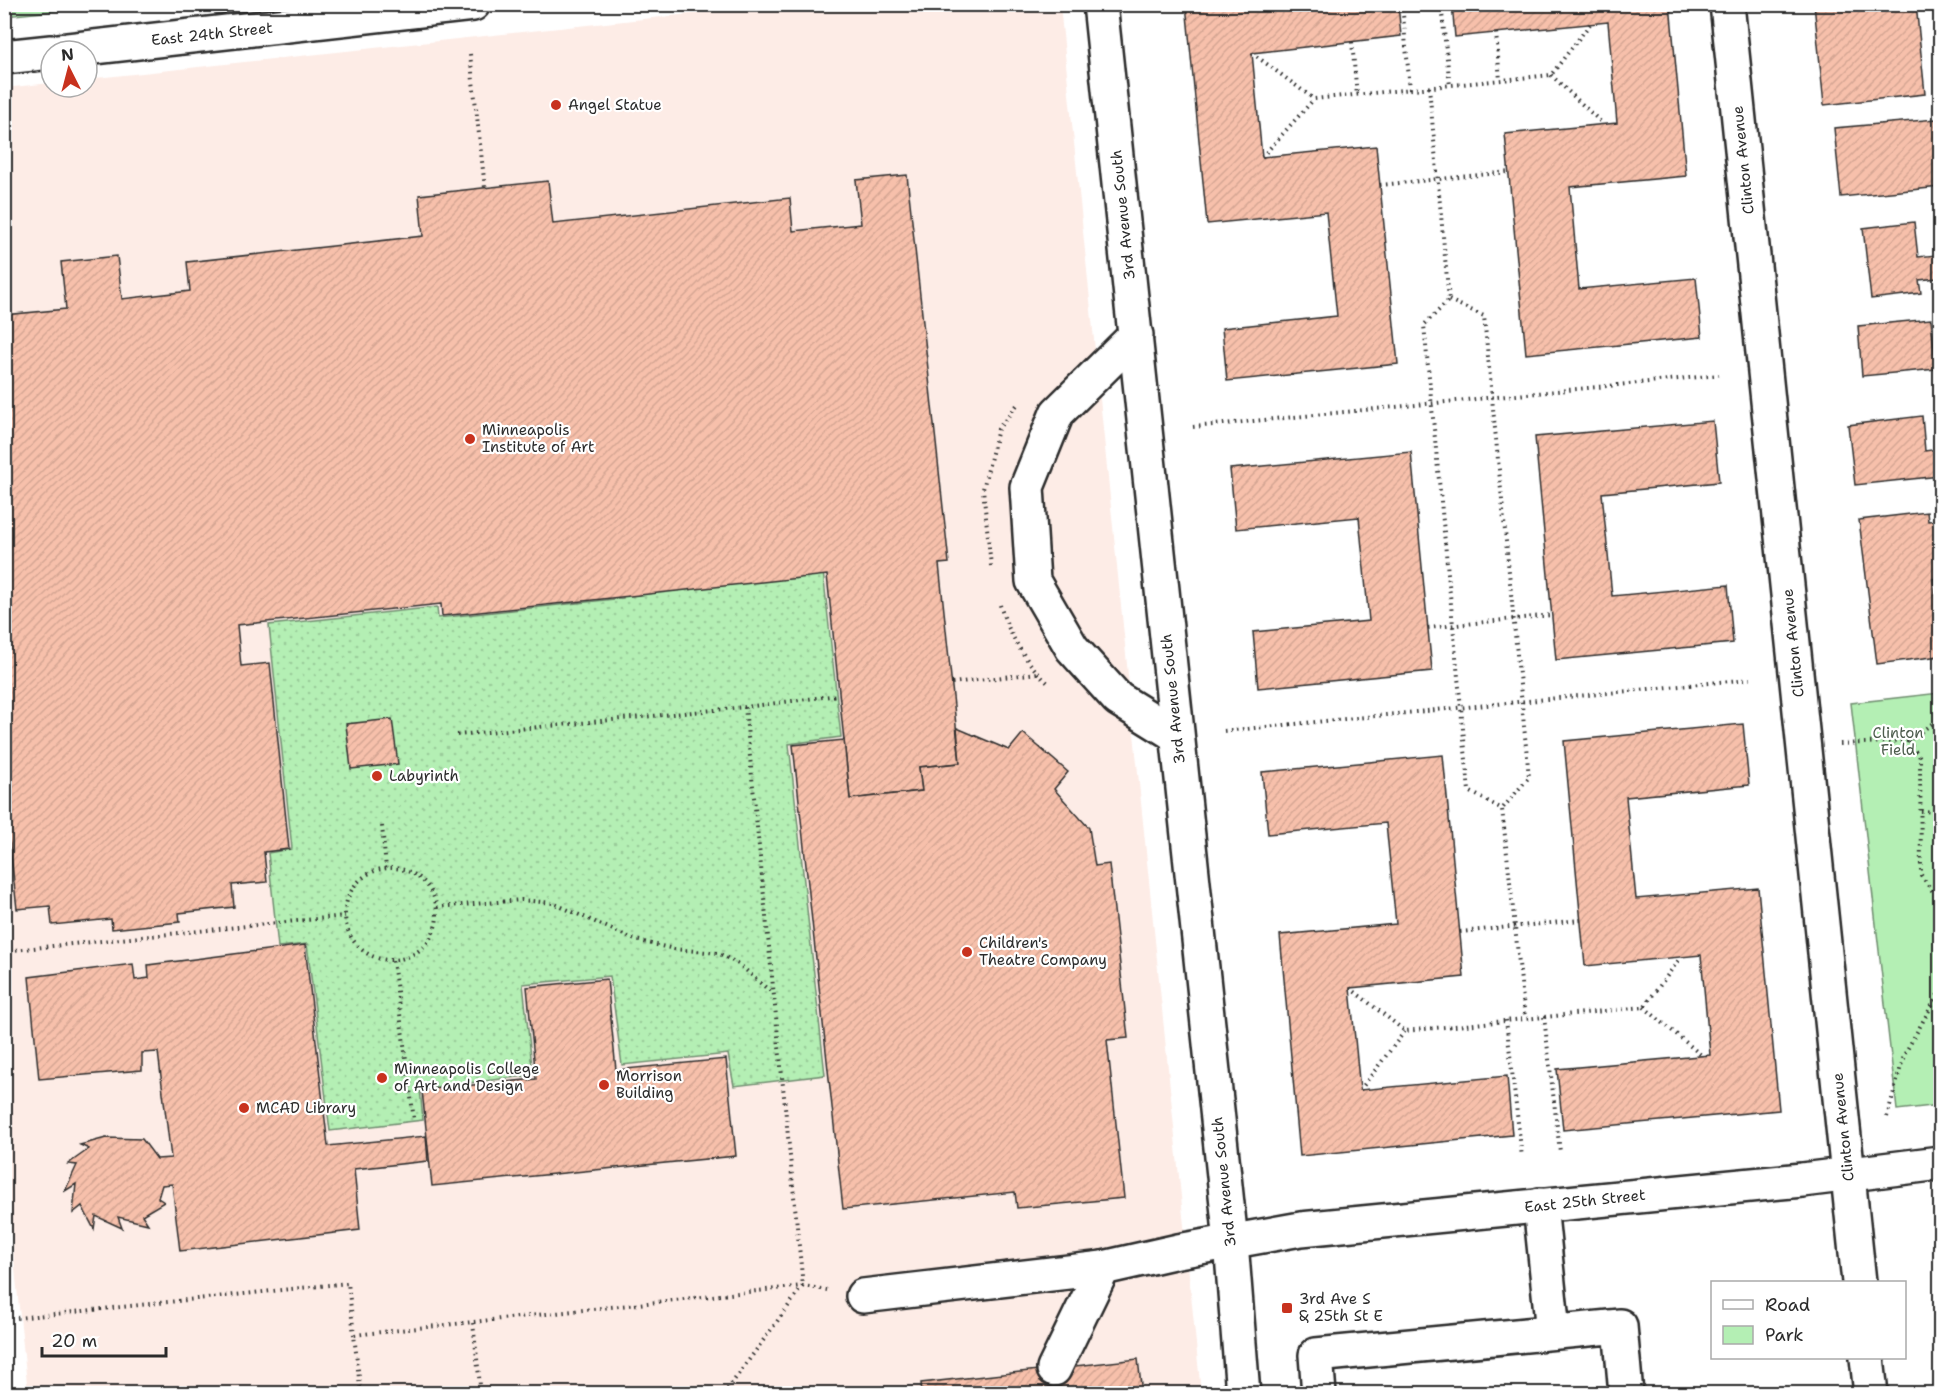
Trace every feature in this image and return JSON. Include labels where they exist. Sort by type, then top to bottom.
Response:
[{"type":"street","name":"East 24th Street","points":[[99,46],[473,4]]},
{"type":"street","name":"3rd Avenue South","points":[[1100,4],[1231,1242],[1243,1394]]},
{"type":"street","name":"Clinton Avenue","points":[[1727,4],[1860,1281]]},
{"type":"street","points":[[4,57],[39,53]]},
{"type":"street","points":[[1136,335],[1057,413],[1026,487],[1033,581],[1072,648],[1118,699],[1176,735]]},
{"type":"street","name":"East 25th Street","points":[[863,1296],[1103,1268],[1178,1251],[1301,1229],[1848,1175],[1941,1163]]},
{"type":"street","points":[[1540,1205],[1554,1332]]},
{"type":"street","points":[[1054,1369],[1103,1268]]},
{"type":"street","points":[[1319,1394],[1316,1355],[1620,1326],[1626,1394]]},
{"type":"street","points":[[1868,1359],[1871,1394]]},
{"type":"path","points":[[1402,4],[1410,89]]},
{"type":"path","points":[[1441,4],[1450,86]]},
{"type":"path","points":[[1252,53],[1314,99],[1551,75],[1590,24]]},
{"type":"path","points":[[1496,33],[1500,80]]},
{"type":"path","points":[[1352,42],[1358,95]]},
{"type":"path","points":[[470,54],[485,188]]},
{"type":"path","points":[[1551,75],[1603,124]]},
{"type":"path","points":[[1429,87],[1449,300]]},
{"type":"path","points":[[1262,157],[1314,99]]},
{"type":"path","points":[[1380,185],[1509,172]]},
{"type":"path","points":[[1449,300],[1484,315],[1529,777],[1503,809],[1526,1018]]},
{"type":"path","points":[[1449,300],[1424,325],[1469,791],[1503,809]]},
{"type":"path","points":[[1193,427],[1719,375]]},
{"type":"path","points":[[1428,628],[1552,615]]},
{"type":"path","points":[[952,683],[1038,674]]},
{"type":"path","points":[[1224,731],[1750,679]]},
{"type":"path","points":[[457,735],[745,707],[839,695]]},
{"type":"path","points":[[724,1394],[803,1286],[745,707]]},
{"type":"path","points":[[1804,745],[1908,741],[1941,718]]},
{"type":"path","points":[[1908,741],[1920,758],[1921,876],[1941,902]]},
{"type":"path","points":[[1921,811],[1941,812]]},
{"type":"path","points":[[382,826],[386,868]]},
{"type":"path","points":[[386,868],[409,870],[422,879],[432,890],[438,920],[432,936],[423,948],[409,957],[393,961],[379,959],[355,943],[348,930],[345,916],[347,900],[353,886],[364,876],[386,868]]},
{"type":"path","points":[[437,907],[522,900],[553,903],[635,940],[674,949],[718,953],[740,965],[773,994]]},
{"type":"path","points":[[4,951],[345,916]]},
{"type":"path","points":[[1460,932],[1581,920]]},
{"type":"path","points":[[1644,1007],[1681,957]]},
{"type":"path","points":[[393,961],[414,1120]]},
{"type":"path","points":[[1350,988],[1405,1031],[1644,1007],[1701,1055]]},
{"type":"path","points":[[1887,1117],[1904,1055],[1941,991]]},
{"type":"path","points":[[1544,1017],[1560,1152]]},
{"type":"path","points":[[1506,1020],[1522,1156]]},
{"type":"path","points":[[1360,1090],[1405,1031]]},
{"type":"path","points":[[17,1318],[348,1283],[361,1394]]},
{"type":"path","points":[[354,1335],[803,1286],[863,1296]]},
{"type":"path","points":[[473,1323],[481,1394]]},
{"type":"path","points":[[360,1387],[371,1394]]},
{"type":"shaded area","points":[[773,5],[1060,5],[1201,1393],[28,1393],[4,1164],[4,88],[39,84],[39,99],[99,99],[99,78]]},
{"type":"green space","points":[[5,4],[111,4],[111,5],[5,16]]},
{"type":"green space","points":[[823,571],[841,737],[789,744],[825,1075],[734,1086],[728,1054],[622,1065],[610,976],[523,984],[533,1075],[420,1089],[423,1120],[330,1131],[307,944],[278,947],[268,853],[292,849],[269,625],[437,607],[438,618],[623,598],[623,587]]},
{"type":"green space","name":"Clinton Field","points":[[1940,693],[1940,1105],[1897,1110],[1851,703]]},
{"type":"building","points":[[1186,4],[1398,4],[1401,36],[1252,53],[1262,157],[1376,146],[1398,364],[1227,381],[1222,328],[1337,316],[1326,212],[1207,224]]},
{"type":"building","points":[[1452,4],[1670,4],[1686,176],[1570,187],[1579,289],[1696,278],[1702,337],[1526,354],[1505,134],[1617,123],[1608,22],[1455,37]]},
{"type":"building","points":[[1814,4],[1916,4],[1925,94],[1824,105]]},
{"type":"building","points":[[1936,119],[1940,187],[1841,197],[1834,128]]},
{"type":"building","name":"Minneapolis Institute of Art","points":[[907,175],[949,563],[939,564],[960,763],[919,767],[922,791],[850,799],[827,575],[442,616],[441,604],[237,625],[241,666],[270,663],[289,849],[264,852],[267,882],[232,885],[234,907],[179,913],[180,922],[112,929],[111,919],[52,925],[50,906],[17,909],[4,794],[4,315],[66,309],[61,262],[117,256],[122,299],[190,291],[187,262],[423,236],[419,195],[548,181],[553,224],[790,198],[793,231],[861,224],[856,180]]},
{"type":"building","points":[[1914,222],[1918,257],[1936,255],[1938,278],[1919,280],[1921,293],[1871,299],[1863,228]]},
{"type":"building","points":[[1931,319],[1936,369],[1862,376],[1858,326]]},
{"type":"building","points":[[1922,416],[1925,451],[1938,449],[1940,476],[1855,485],[1848,425]]},
{"type":"building","points":[[1713,421],[1719,482],[1602,493],[1612,596],[1728,585],[1733,643],[1556,660],[1535,437]]},
{"type":"building","points":[[1411,452],[1432,671],[1258,688],[1253,632],[1369,621],[1359,517],[1236,529],[1230,469]]},
{"type":"building","points":[[1927,512],[1928,521],[1940,520],[1940,578],[1933,579],[1935,595],[1940,594],[1940,656],[1877,664],[1859,520]]},
{"type":"building","points":[[392,719],[398,764],[351,769],[346,724]]},
{"type":"building","points":[[1743,724],[1749,785],[1626,797],[1636,899],[1758,888],[1779,1110],[1563,1130],[1557,1069],[1710,1055],[1701,955],[1585,966],[1564,741]]},
{"type":"building","name":"Children's Theatre Company","points":[[957,728],[1009,750],[1023,733],[1068,772],[1054,789],[1089,828],[1095,866],[1109,864],[1128,1038],[1107,1040],[1124,1198],[1017,1208],[1015,1192],[843,1209],[793,745],[844,740],[850,799],[922,791],[919,767],[960,763]]},
{"type":"building","points":[[1443,755],[1464,977],[1350,988],[1360,1090],[1507,1076],[1512,1135],[1300,1156],[1280,935],[1396,924],[1386,823],[1268,834],[1262,772]]},
{"type":"building","name":"MCAD Library","points":[[305,945],[328,1146],[426,1136],[428,1161],[354,1169],[360,1230],[180,1251],[172,1184],[162,1185],[158,1198],[164,1202],[142,1215],[148,1224],[118,1217],[122,1228],[96,1216],[94,1229],[82,1206],[73,1213],[76,1184],[65,1191],[77,1165],[68,1164],[89,1149],[80,1145],[106,1138],[142,1139],[157,1159],[171,1158],[158,1052],[142,1053],[142,1070],[39,1079],[29,977],[133,964],[135,980],[149,978],[148,965]]},
{"type":"building","name":"Morrison Building","points":[[607,979],[616,1070],[726,1059],[736,1156],[432,1186],[422,1090],[536,1079],[527,987]]},
{"type":"building","points":[[1138,1359],[1142,1394],[922,1394],[921,1383]]},
{"type":"place","name":"Angel Statue","points":[[556,105]]},
{"type":"place","name":"Minneapolis Institute of Art","points":[[470,439]]},
{"type":"place","name":"Labyrinth","points":[[377,776]]},
{"type":"place","name":"Children's Theatre Company","points":[[967,952]]},
{"type":"place","name":"Minneapolis College of Art and Design","points":[[382,1078]]},
{"type":"place","name":"Morrison Building","points":[[604,1085]]},
{"type":"place","name":"MCAD Library","points":[[244,1108]]},
{"type":"place","name":"3rd Ave S & 25th St E","points":[[1287,1308]]}]
